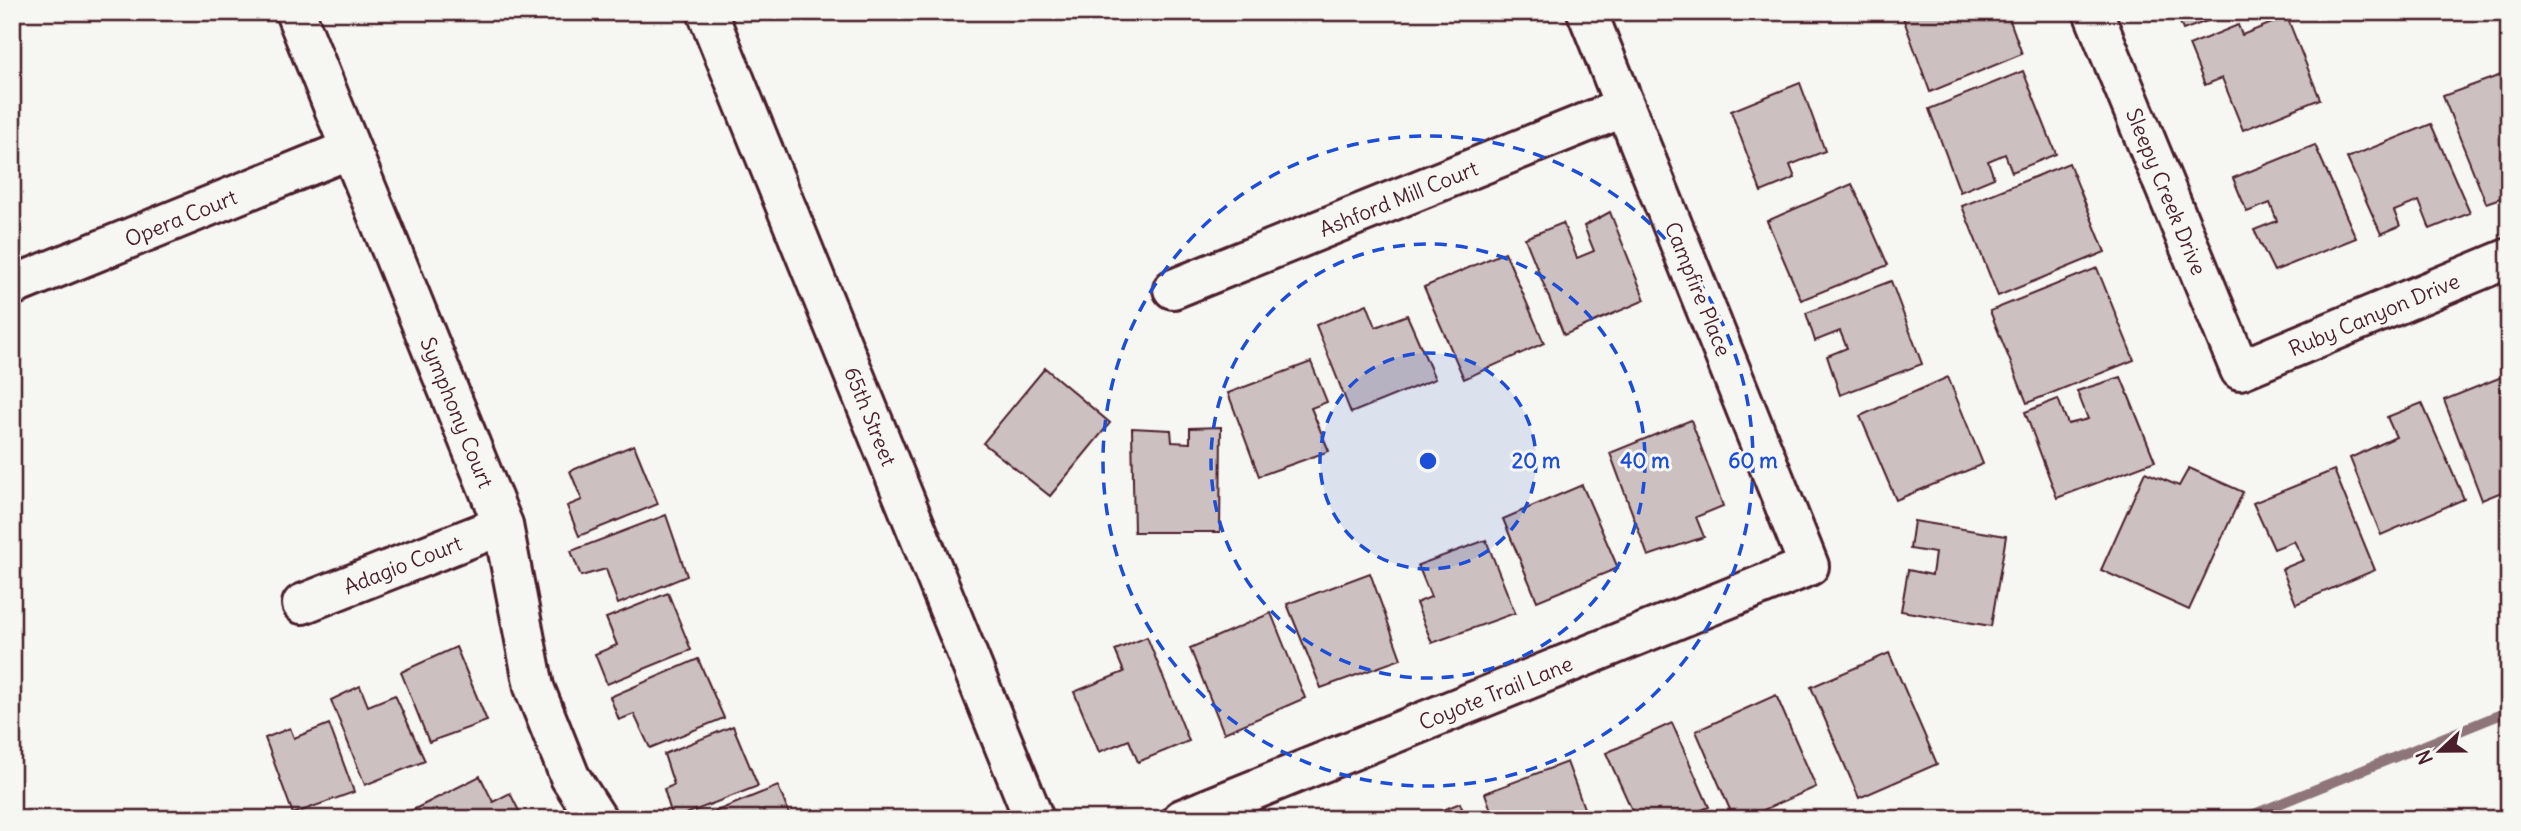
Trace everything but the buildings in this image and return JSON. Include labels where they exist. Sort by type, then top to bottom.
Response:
[{"type":"street","name":"Symphony Court","points":[[295,12],[503,526],[534,687],[570,777],[597,819]]},
{"type":"street","name":"65th Street","points":[[707,12],[1034,819]]},
{"type":"street","name":"Campfire Place","points":[[1587,12],[1809,566]]},
{"type":"street","name":"Sleepy Creek Drive","points":[[2093,12],[2240,370]]},
{"type":"street","name":"Ashford Mill Court","points":[[1173,289],[1625,107]]},
{"type":"street","name":"Opera Court","points":[[12,286],[350,149]]},
{"type":"street","name":"Ruby Canyon Drive","points":[[2240,370],[2509,258]]},
{"type":"street","name":"Adagio Court","points":[[302,604],[503,526]]},
{"type":"street","name":"Coyote Trail Lane","points":[[1182,819],[1809,566]]},
{"type":"waterway","points":[[2242,819],[2509,711]]}]
